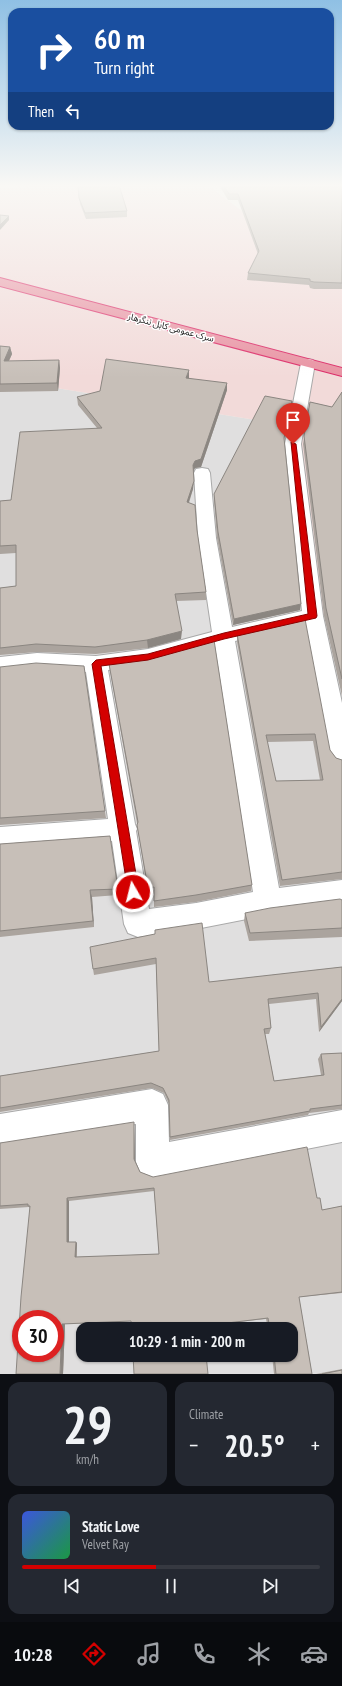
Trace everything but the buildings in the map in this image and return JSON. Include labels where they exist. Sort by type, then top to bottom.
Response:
[{"type":"highway","name":"سرک عمومی کابل ننگرهار","points":[[0,270],[126,302]]},
{"type":"highway","name":"سرک عمومی کابل ننگرهار","points":[[0,282],[342,372]]},
{"type":"street","points":[[308,363],[293,444],[313,616],[342,757]]},
{"type":"street","points":[[202,473],[207,538],[268,902]]},
{"type":"street","points":[[0,665],[37,660],[96,664],[148,657],[224,636],[313,616]]},
{"type":"street","points":[[96,664],[138,924],[196,916],[268,902],[342,893]]},
{"type":"street","points":[[0,838],[124,830]]},
{"type":"street","points":[[0,1130],[152,1105],[153,1162],[342,1126]]},
{"type":"shaded area","points":[[0,249],[342,249],[342,618],[322,616],[287,425],[0,379]]},
{"type":"shaded area","points":[[0,379],[287,425],[322,616],[342,618],[342,1374],[0,1374]]},
{"type":"route","points":[[133,892],[96,664],[148,657],[224,636],[313,616],[293,444]]}]
